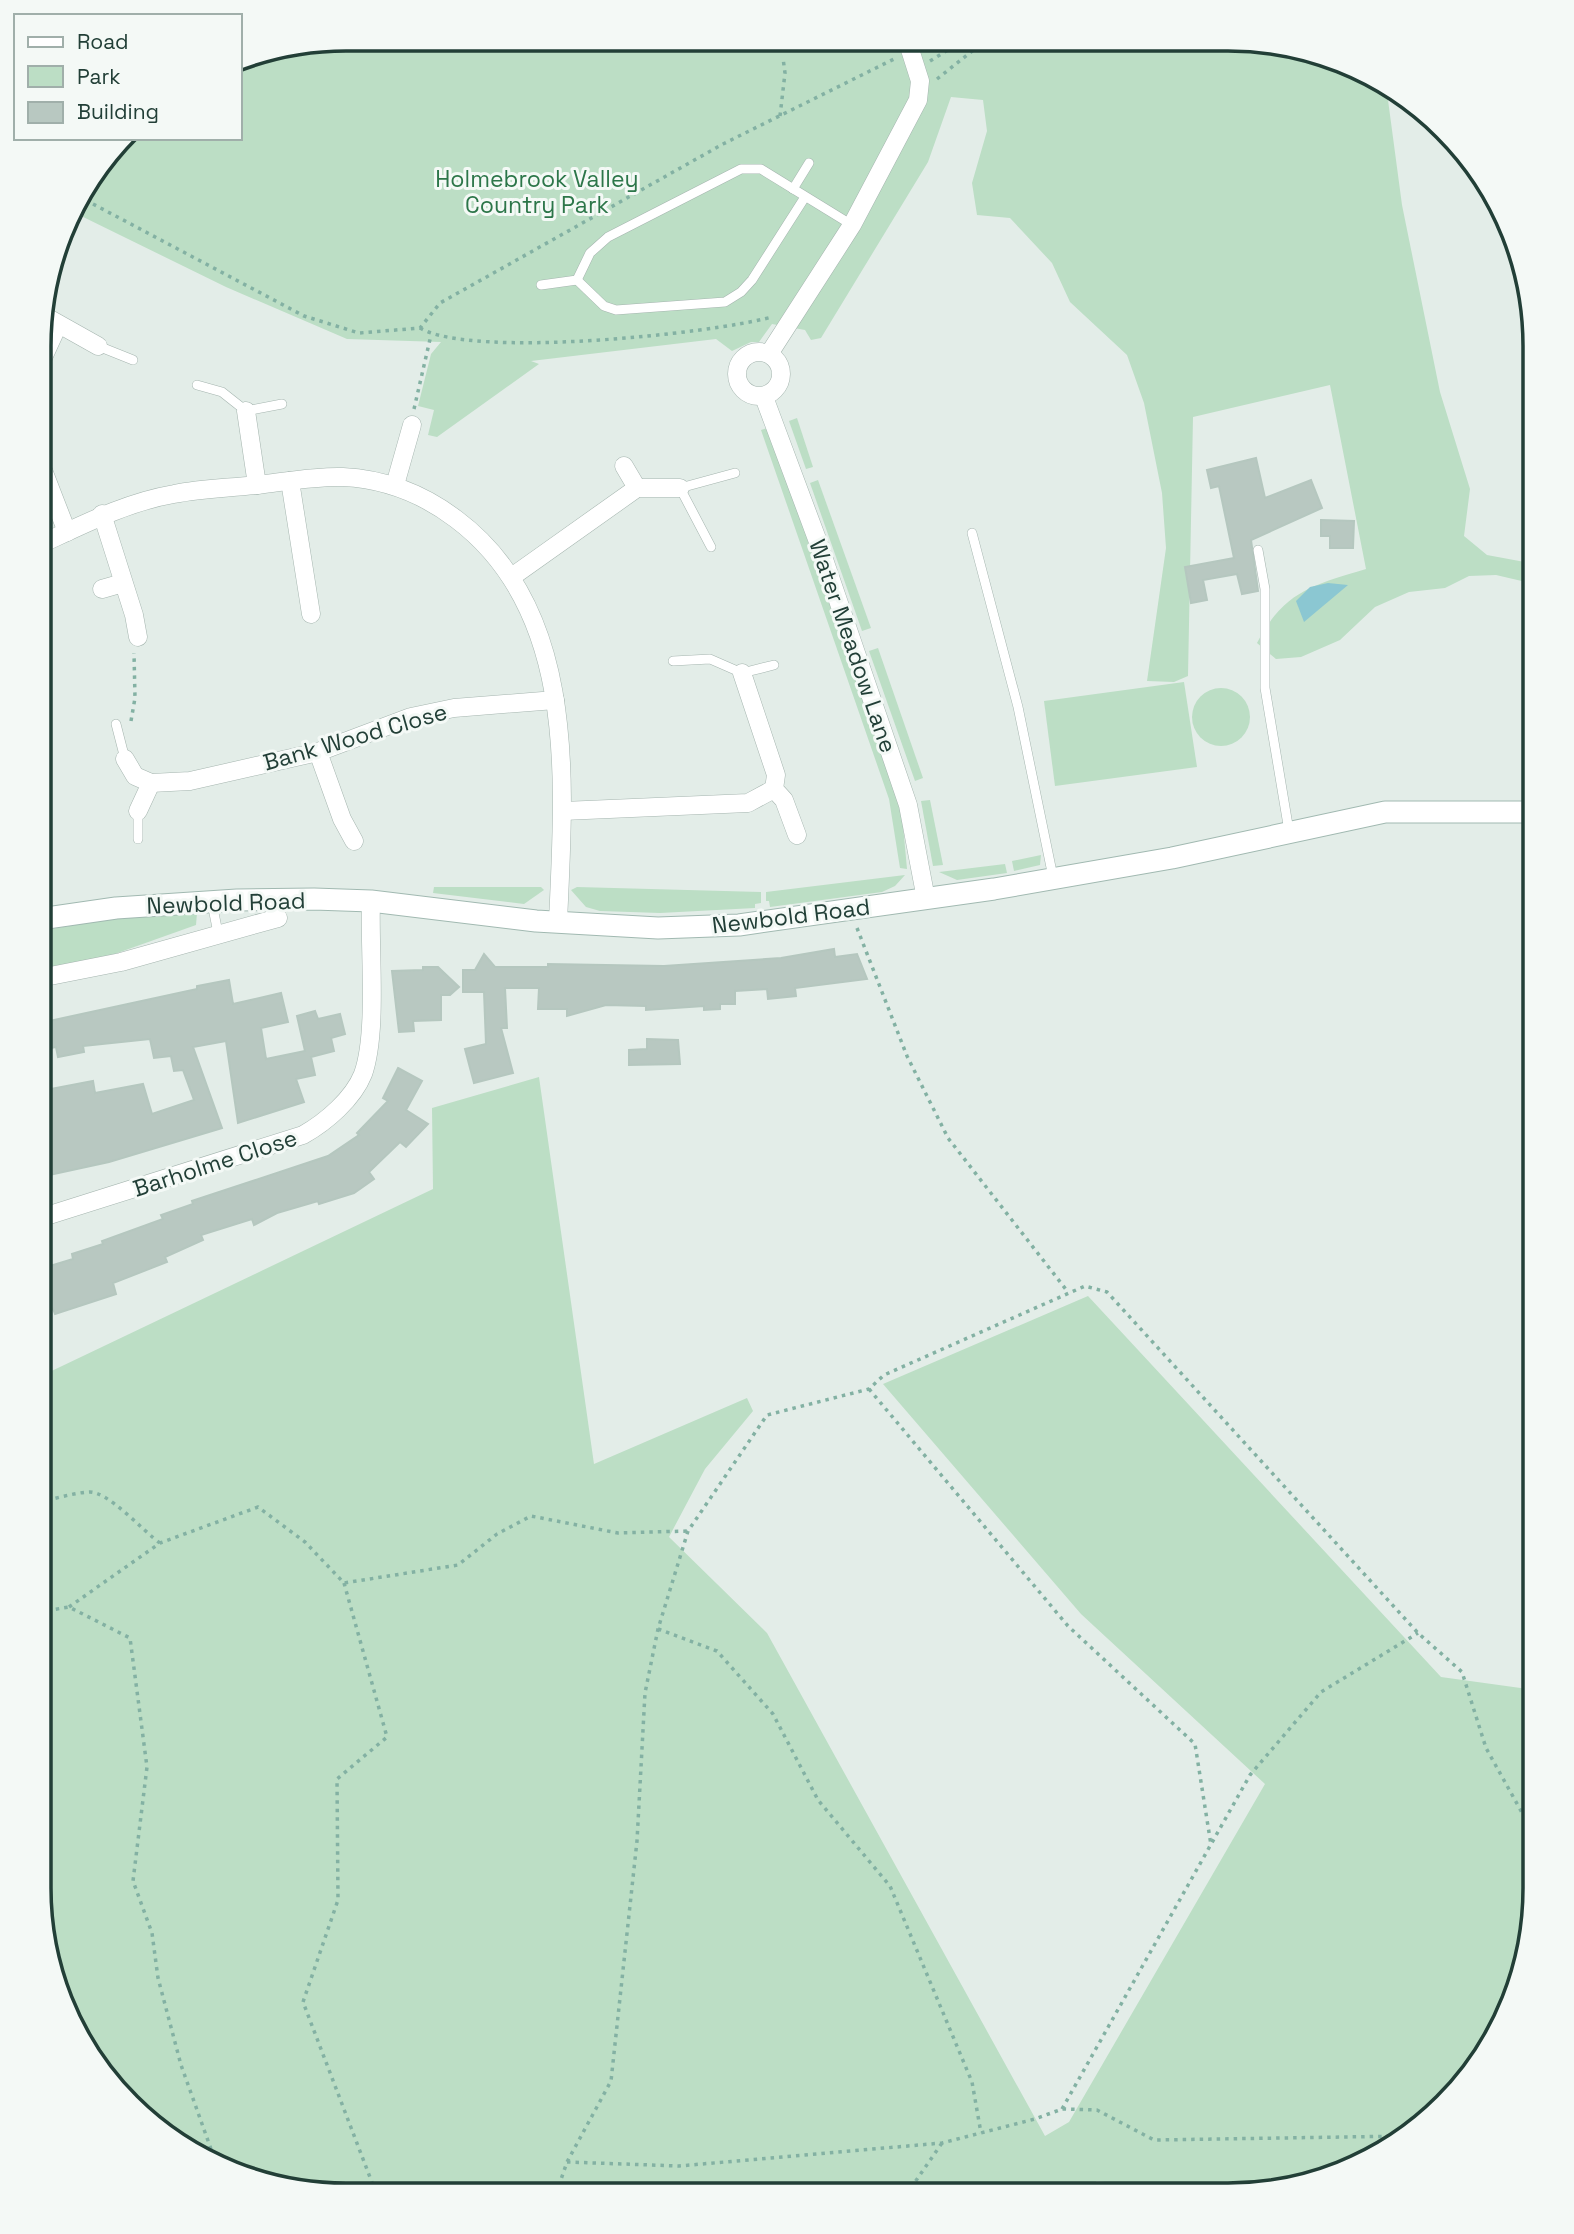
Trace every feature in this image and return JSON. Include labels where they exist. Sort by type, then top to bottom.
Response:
[{"type":"main road","name":"Newbold Road","points":[[51,917],[116,908],[212,901],[371,901],[558,922],[658,928],[739,925],[1053,879],[1172,858],[1385,812],[1523,812]]},
{"type":"street","points":[[769,354],[852,225],[918,100],[920,81],[911,51]]},
{"type":"street","points":[[52,321],[98,346]]},
{"type":"street","points":[[51,340],[58,325]]},
{"type":"street","points":[[755,352],[769,354],[780,365],[780,384],[764,397],[749,395],[737,382],[736,371],[742,359],[755,352]]},
{"type":"street","name":"Water Meadow Lane","points":[[764,397],[817,539],[908,805],[926,899]]},
{"type":"street","points":[[246,411],[257,485]]},
{"type":"street","points":[[395,485],[412,425]]},
{"type":"street","points":[[624,466],[637,488]]},
{"type":"street","points":[[51,539],[102,514],[173,494],[343,477],[395,485],[445,510],[484,540],[513,576],[534,619],[555,700],[563,811],[558,922]]},
{"type":"street","points":[[290,481],[311,614]]},
{"type":"street","points":[[513,576],[637,488],[680,488]]},
{"type":"street","points":[[51,491],[67,532]]},
{"type":"street","points":[[102,514],[134,615],[138,637]]},
{"type":"street","points":[[102,589],[123,583]]},
{"type":"street","points":[[742,673],[776,775],[774,789]]},
{"type":"street","name":"Bank Wood Close","points":[[151,783],[190,781],[318,752],[432,712],[555,700]]},
{"type":"street","points":[[318,752],[342,819],[354,841]]},
{"type":"street","points":[[125,759],[135,776],[151,783],[138,811]]},
{"type":"street","points":[[563,811],[748,803],[774,789]]},
{"type":"street","points":[[774,789],[784,800],[797,835]]},
{"type":"street","name":"Barholme Close","points":[[51,1215],[303,1135],[336,1110],[362,1076],[369,1044],[371,901]]},
{"type":"street","name":"Newbold Road","points":[[51,976],[121,962],[278,918]]},
{"type":"lane","points":[[793,189],[809,163]]},
{"type":"lane","points":[[577,280],[590,253],[608,237],[735,171],[761,169],[852,225]]},
{"type":"lane","points":[[577,280],[604,306],[615,310],[725,302],[741,292],[752,280],[805,197]]},
{"type":"lane","points":[[541,285],[577,280]]},
{"type":"lane","points":[[98,346],[133,360]]},
{"type":"lane","points":[[197,385],[222,392],[246,411],[282,404]]},
{"type":"lane","points":[[711,547],[680,488],[735,474]]},
{"type":"lane","points":[[972,533],[1018,707],[1053,879]]},
{"type":"lane","points":[[1258,550],[1265,589],[1265,688],[1289,831]]},
{"type":"lane","points":[[673,661],[710,659],[742,673],[774,665]]},
{"type":"lane","points":[[116,724],[125,759]]},
{"type":"lane","points":[[138,811],[138,839]]},
{"type":"lane","points":[[212,901],[218,933]]},
{"type":"path","points":[[420,328],[440,303],[723,144],[898,51]]},
{"type":"path","points":[[916,69],[946,51]]},
{"type":"path","points":[[918,100],[930,94],[938,78],[970,51]]},
{"type":"path","points":[[780,116],[785,73],[783,58]]},
{"type":"path","points":[[88,201],[304,316],[359,333],[420,328],[431,335],[500,342],[586,341],[732,326],[800,308]]},
{"type":"path","points":[[412,425],[431,335]]},
{"type":"path","points":[[131,724],[130,714],[135,698],[133,644],[138,637]]},
{"type":"path","points":[[851,910],[907,1056],[948,1138],[1068,1292]]},
{"type":"path","points":[[560,2183],[567,2162],[611,2081],[637,1841],[645,1693],[658,1629],[688,1531],[767,1415],[869,1389],[884,1375],[1068,1292],[1085,1286],[1107,1292],[1418,1633],[1462,1672],[1486,1748],[1523,1814]]},
{"type":"path","points":[[869,1389],[1068,1626],[1195,1744],[1211,1845]]},
{"type":"path","points":[[51,1500],[92,1492],[114,1503],[135,1525],[160,1543]]},
{"type":"path","points":[[51,1610],[69,1606],[160,1543],[258,1507],[305,1542],[344,1583],[387,1737],[337,1779],[338,1900],[303,2002],[372,2183]]},
{"type":"path","points":[[344,1583],[458,1565],[497,1534],[531,1516],[618,1533],[688,1531]]},
{"type":"path","points":[[69,1606],[130,1638],[148,1767],[134,1881],[152,1933],[158,1978],[181,2065],[212,2151]]},
{"type":"path","points":[[658,1629],[717,1651],[773,1714],[818,1800],[890,1886],[926,1966],[972,2082],[981,2134]]},
{"type":"path","points":[[1062,2109],[1250,1775],[1321,1692],[1418,1633]]},
{"type":"path","points":[[567,2162],[679,2166],[942,2143],[1062,2109],[1097,2110],[1154,2140],[1388,2136]]},
{"type":"path","points":[[914,2183],[942,2143]]},
{"type":"green space","name":"Holmebrook Valley Country Park","points":[[326,51],[1248,51],[1286,56],[1341,73],[1388,97],[1402,205],[1440,392],[1470,489],[1464,536],[1487,555],[1523,562],[1523,581],[1496,575],[1469,576],[1445,588],[1409,592],[1375,607],[1340,640],[1301,657],[1276,659],[1257,643],[1267,626],[1289,601],[1315,586],[1366,569],[1330,385],[1193,417],[1188,676],[1174,682],[1147,681],[1166,548],[1162,493],[1144,403],[1127,355],[1070,302],[1052,263],[1010,218],[977,215],[972,183],[987,131],[983,100],[951,97],[928,162],[821,338],[811,340],[805,330],[772,324],[759,342],[751,342],[732,351],[716,339],[531,361],[539,364],[437,437],[428,435],[434,410],[418,406],[431,354],[441,342],[347,339],[226,287],[81,216],[100,182],[134,140],[242,140],[242,70],[288,56]]},
{"type":"green space","points":[[797,418],[813,467],[806,469],[789,421]]},
{"type":"green space","points":[[770,427],[902,814],[907,869],[900,868],[889,799],[761,430]]},
{"type":"green space","points":[[818,480],[871,628],[862,631],[810,483]]},
{"type":"green space","points":[[878,648],[923,778],[915,781],[869,651]]},
{"type":"green space","points":[[1184,682],[1197,767],[1055,786],[1044,701]]},
{"type":"green space","points":[[1215,688],[1227,688],[1242,696],[1250,711],[1250,723],[1242,738],[1227,746],[1215,746],[1200,738],[1192,723],[1192,711],[1200,696]]},
{"type":"green space","points":[[930,800],[943,865],[933,866],[921,801]]},
{"type":"green space","points":[[1041,855],[1040,865],[1014,871],[1012,861]]},
{"type":"green space","points":[[1005,864],[1007,873],[957,880],[939,872]]},
{"type":"green space","points":[[905,875],[895,886],[882,892],[770,907],[769,901],[766,901],[766,892]]},
{"type":"green space","points":[[434,887],[541,887],[544,890],[524,904],[433,893]]},
{"type":"green space","points":[[577,887],[761,892],[761,903],[755,904],[755,908],[660,913],[600,911],[586,907],[571,890]]},
{"type":"green space","points":[[197,913],[196,925],[109,956],[51,967],[51,929],[116,918]]},
{"type":"green space","points":[[539,1077],[594,1464],[747,1398],[753,1411],[705,1469],[669,1537],[767,1633],[1045,2136],[1069,2122],[1265,1784],[1081,1614],[883,1384],[1088,1296],[1441,1677],[1523,1688],[1523,1908],[1518,1946],[1508,1983],[1484,2036],[1462,2068],[1437,2097],[1392,2134],[1359,2153],[1305,2173],[1248,2183],[326,2183],[269,2173],[215,2153],[182,2134],[137,2097],[100,2052],[81,2019],[66,1983],[53,1927],[51,1371],[433,1189],[432,1108]]},
{"type":"water","points":[[1328,583],[1348,585],[1304,622],[1296,601],[1310,587]]},
{"type":"building","points":[[1256,458],[1265,498],[1311,480],[1322,508],[1251,540],[1258,591],[1242,594],[1237,574],[1203,580],[1207,600],[1191,603],[1185,567],[1234,558],[1219,486],[1211,488],[1207,470]]},
{"type":"building","points":[[1321,520],[1354,521],[1353,548],[1330,548],[1330,536],[1321,536]]},
{"type":"building","points":[[834,949],[835,957],[857,954],[867,979],[795,988],[796,996],[768,999],[767,989],[735,991],[735,1004],[720,1004],[720,1009],[704,1010],[704,1006],[646,1010],[646,1006],[606,1005],[567,1016],[567,1009],[538,1009],[539,988],[505,988],[507,1028],[501,1028],[513,1073],[474,1083],[465,1049],[486,1044],[484,992],[463,992],[463,970],[475,970],[484,954],[495,967],[548,967],[548,964],[664,966],[781,958]]},
{"type":"building","points":[[423,967],[438,967],[459,987],[450,995],[441,995],[441,1020],[413,1021],[414,1031],[399,1032],[392,971],[423,970]]},
{"type":"building","points":[[229,980],[233,1004],[281,993],[288,1022],[261,1028],[266,1059],[305,1051],[297,1016],[315,1011],[318,1019],[340,1014],[345,1034],[331,1038],[334,1051],[311,1057],[315,1075],[296,1079],[304,1102],[238,1123],[226,1041],[193,1047],[222,1128],[109,1162],[51,1175],[51,1089],[93,1081],[95,1093],[143,1084],[152,1114],[194,1100],[183,1070],[174,1071],[171,1056],[154,1058],[150,1039],[83,1046],[84,1052],[58,1057],[56,1047],[51,1048],[51,1021],[197,989],[197,986]]},
{"type":"building","points":[[647,1039],[678,1040],[680,1064],[629,1065],[629,1050],[647,1049]]},
{"type":"building","points":[[398,1068],[422,1081],[406,1110],[428,1124],[406,1147],[400,1142],[369,1172],[374,1179],[354,1193],[277,1213],[254,1225],[252,1219],[201,1235],[203,1240],[165,1257],[167,1262],[113,1283],[116,1294],[55,1314],[51,1310],[51,1266],[73,1259],[72,1254],[103,1244],[102,1241],[163,1219],[161,1215],[193,1204],[192,1201],[328,1156],[359,1135],[357,1133],[388,1101],[383,1098]]}]
